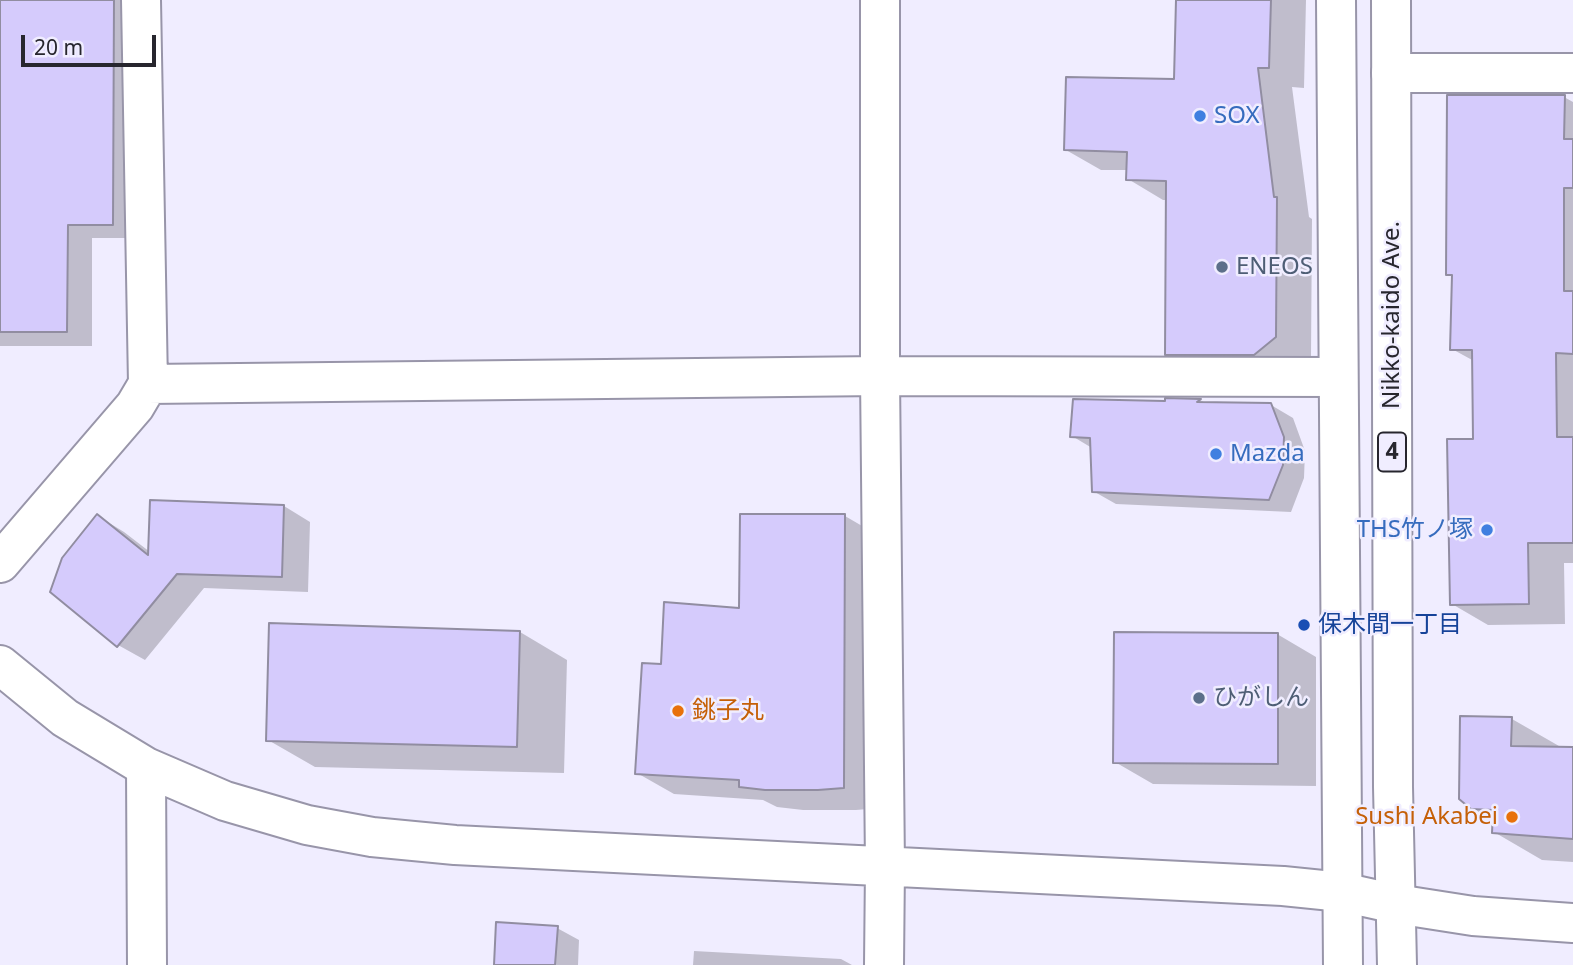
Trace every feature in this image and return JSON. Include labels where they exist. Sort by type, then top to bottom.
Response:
[{"type":"main road","points":[[0,563],[135,406],[148,384],[141,0]]},
{"type":"main road","points":[[880,0],[884,965]]},
{"type":"main road","points":[[1336,0],[1342,965]]},
{"type":"main road","name":"Nikko-kaido Ave.","points":[[1391,0],[1393,787],[1397,965]]},
{"type":"main road","points":[[1391,73],[1573,73]]},
{"type":"main road","points":[[148,384],[880,376],[1338,377]]},
{"type":"main road","points":[[0,665],[65,718],[146,767],[225,801],[307,825],[372,837],[561,851],[1283,886],[1342,892],[1473,916],[1573,923]]},
{"type":"main road","points":[[146,767],[146,965]]},
{"type":"building","points":[[0,0],[114,0],[113,225],[68,225],[67,332],[0,332]]},
{"type":"building","points":[[1176,0],[1271,0],[1269,68],[1258,68],[1274,197],[1277,197],[1276,337],[1254,355],[1165,355],[1166,181],[1126,180],[1127,152],[1064,150],[1066,77],[1174,79]]},
{"type":"building","points":[[1447,95],[1565,95],[1564,139],[1573,139],[1573,188],[1564,188],[1564,291],[1573,291],[1573,354],[1556,353],[1557,437],[1573,437],[1573,543],[1528,543],[1529,604],[1450,605],[1447,439],[1473,439],[1472,350],[1450,350],[1452,275],[1446,275]]},
{"type":"building","points":[[1165,398],[1201,399],[1197,402],[1271,403],[1284,437],[1283,465],[1269,500],[1092,492],[1090,438],[1070,437],[1073,399],[1165,401]]},
{"type":"building","points":[[150,500],[284,505],[282,577],[177,574],[117,647],[50,592],[62,558],[97,514],[148,555]]},
{"type":"building","points":[[740,514],[845,514],[844,788],[765,790],[739,787],[739,780],[635,774],[642,663],[661,664],[664,602],[739,608]]},
{"type":"building","points":[[269,623],[520,631],[517,747],[266,741]]},
{"type":"building","points":[[1114,632],[1278,633],[1278,764],[1113,763]]},
{"type":"building","points":[[1460,716],[1512,717],[1511,746],[1573,747],[1573,839],[1492,833],[1493,810],[1471,809],[1459,799]]},
{"type":"building","points":[[496,922],[558,926],[555,965],[494,965]]},
{"type":"place","name":"SOX","points":[[1200,116]]},
{"type":"place","name":"ENEOS","points":[[1222,267]]},
{"type":"place","name":"Mazda","points":[[1216,454]]},
{"type":"place","name":"THS竹ノ塚","points":[[1487,530]]},
{"type":"place","name":"保木間一丁目","points":[[1304,625]]},
{"type":"place","name":"ひがしん","points":[[1199,698]]},
{"type":"place","name":"銚子丸","points":[[678,711]]},
{"type":"place","name":"Sushi Akabei","points":[[1512,817]]}]
